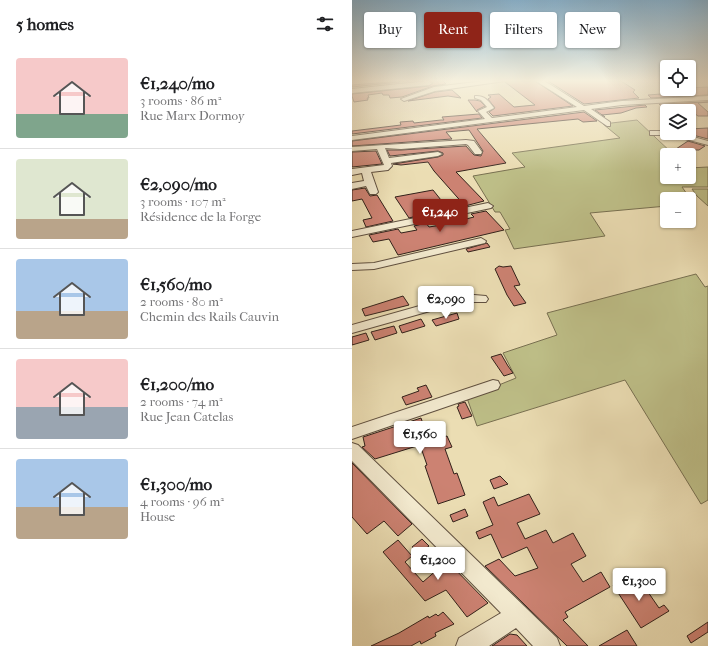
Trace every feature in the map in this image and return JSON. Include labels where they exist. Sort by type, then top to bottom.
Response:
[{"type":"street","points":[[481,111],[490,120]]},
{"type":"street","points":[[352,138],[560,111]]},
{"type":"street","points":[[589,111],[607,124]]},
{"type":"street","points":[[424,129],[435,144]]},
{"type":"street","points":[[653,133],[702,139]]},
{"type":"street","points":[[689,147],[702,139]]},
{"type":"street","points":[[352,149],[466,142],[471,143],[478,152]]},
{"type":"street","points":[[352,172],[385,168],[388,166],[381,150],[382,146]]},
{"type":"street","points":[[386,161],[438,154]]},
{"type":"street","points":[[352,186],[371,187],[366,174],[367,170]]},
{"type":"street","points":[[352,234],[488,206]]},
{"type":"street","points":[[352,267],[374,266],[481,241]]},
{"type":"street","points":[[352,329],[462,298],[482,299]]},
{"type":"street","points":[[352,433],[493,384]]},
{"type":"street","points":[[352,450],[549,646]]},
{"type":"street","points":[[466,646],[513,618],[519,616]]},
{"type":"green space","points":[[637,120],[667,148],[660,148],[660,184],[696,184],[696,168],[708,167],[708,187],[682,187],[686,192],[660,192],[660,207],[590,213],[605,236],[514,249],[505,230],[510,229],[500,212],[495,212],[473,176],[525,167],[512,153],[620,138],[603,124]]},
{"type":"green space","points":[[692,189],[708,189],[708,206],[697,196],[696,192]]},
{"type":"green space","points":[[696,274],[705,287],[708,286],[708,500],[701,504],[625,380],[477,426],[467,398],[516,378],[503,353],[557,335],[547,313]]},
{"type":"building","points":[[490,111],[532,111],[493,116],[489,112]]},
{"type":"building","points":[[597,111],[627,111],[602,115]]},
{"type":"building","points":[[696,111],[707,111],[708,116],[698,116],[696,115]]},
{"type":"building","points":[[584,112],[597,121],[583,122],[578,119],[477,129],[506,163],[456,172],[484,201],[465,206],[434,171],[428,162],[401,165],[393,164],[438,157],[443,155],[443,153],[438,151],[390,156],[387,150],[466,146],[474,155],[481,156],[483,151],[469,130],[446,132],[452,139],[352,146],[352,141]]},
{"type":"building","points":[[479,114],[482,118],[352,134],[352,131],[401,125],[400,122],[413,121],[414,123],[444,120],[442,117]]},
{"type":"building","points":[[708,128],[708,139],[696,136],[696,129]]},
{"type":"building","points":[[688,141],[705,146],[699,150],[696,150],[696,148],[678,148]]},
{"type":"building","points":[[376,151],[382,164],[352,167],[352,152]]},
{"type":"building","points":[[365,188],[370,196],[377,195],[393,221],[366,227],[363,220],[372,218],[362,199],[352,201],[352,190]]},
{"type":"building","points":[[433,190],[449,210],[437,212],[436,210],[419,213],[421,215],[409,218],[395,197]]},
{"type":"building","points":[[486,211],[504,230],[398,255],[389,239],[373,242],[369,235],[398,229],[401,233],[417,230],[414,226],[426,223],[429,227],[447,224],[443,219],[455,217],[458,221],[474,217],[471,214]]},
{"type":"building","points":[[487,243],[490,247],[468,252],[466,249]]},
{"type":"building","points":[[499,266],[511,266],[520,285],[514,286],[526,303],[514,306],[507,295],[495,269]]},
{"type":"building","points":[[403,296],[409,305],[365,316],[362,309]]},
{"type":"building","points":[[457,313],[459,319],[436,326],[432,320]]},
{"type":"building","points":[[421,319],[425,326],[402,333],[399,326]]},
{"type":"building","points":[[394,326],[397,333],[375,340],[371,332]]},
{"type":"building","points":[[366,333],[369,340],[352,345],[352,337]]},
{"type":"building","points":[[501,354],[513,373],[504,376],[491,357]]},
{"type":"building","points":[[426,385],[432,397],[406,405],[402,397],[419,391],[417,388]]},
{"type":"building","points":[[465,402],[472,416],[462,419],[457,407],[459,406],[458,404]]},
{"type":"building","points":[[421,418],[429,441],[447,436],[452,447],[445,449],[454,474],[457,473],[465,495],[438,504],[425,466],[427,465],[420,445],[375,459],[362,447],[365,446],[363,437]]},
{"type":"building","points":[[352,463],[412,524],[398,536],[384,521],[367,534],[352,517]]},
{"type":"building","points":[[500,476],[508,484],[494,489],[490,480]]},
{"type":"building","points":[[529,494],[540,514],[517,523],[525,539],[546,530],[553,543],[573,533],[586,556],[571,564],[583,582],[601,572],[610,587],[565,612],[568,617],[563,620],[588,646],[567,646],[485,566],[499,559],[515,576],[538,568],[527,547],[502,558],[491,534],[479,539],[476,532],[493,525],[483,502],[494,497],[498,506]]},
{"type":"building","points":[[465,509],[468,516],[453,522],[450,515]]},
{"type":"building","points":[[422,539],[429,546],[419,554],[412,547]]},
{"type":"building","points":[[398,540],[412,556],[405,562],[423,582],[447,561],[488,603],[467,617],[446,590],[425,601],[383,552]]},
{"type":"building","points":[[625,578],[631,585],[638,581],[659,608],[664,605],[669,611],[641,628],[613,585]]},
{"type":"building","points":[[443,612],[454,624],[435,633],[436,636],[421,644],[420,641],[411,646],[371,646],[399,633],[428,616],[429,618],[436,614],[438,616]]},
{"type":"building","points":[[708,622],[708,632],[691,643],[687,636]]},
{"type":"building","points":[[627,630],[637,646],[599,646]]},
{"type":"building","points":[[510,634],[517,635],[527,646],[492,646]]}]
